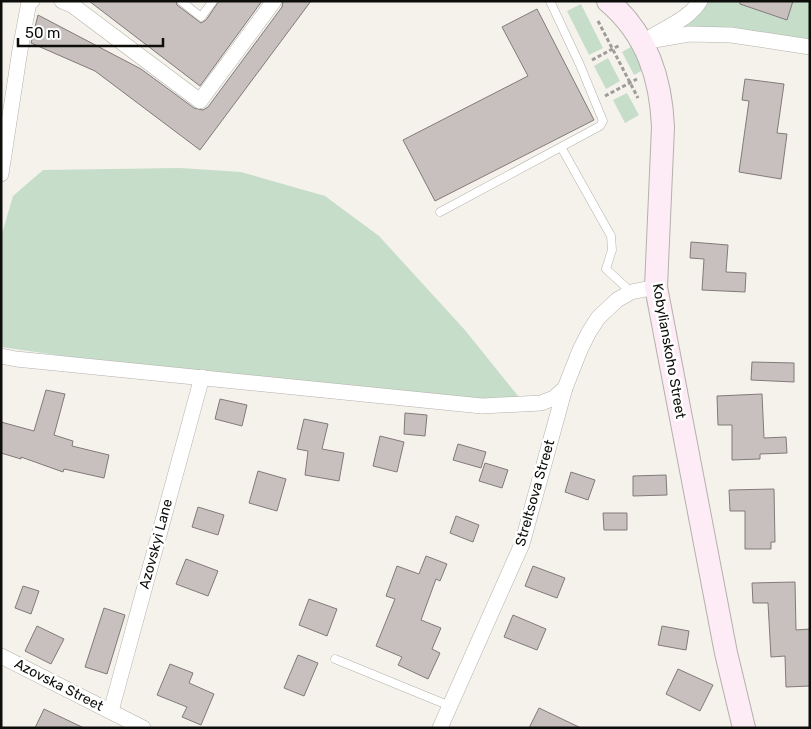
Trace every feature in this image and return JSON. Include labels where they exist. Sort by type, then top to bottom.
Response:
[{"type":"main road","name":"Kobylianskoho Street","points":[[602,9],[617,9],[641,39],[654,70],[662,103],[663,127],[656,287],[726,653],[744,728]]},
{"type":"street","points":[[62,1],[72,5],[200,101],[274,1]]},
{"type":"street","points":[[641,39],[676,22],[696,8],[700,1]]},
{"type":"street","points":[[1,174],[20,50],[30,2]]},
{"type":"street","points":[[641,39],[688,34],[731,35],[810,46]]},
{"type":"street","name":"Streltsova Street","points":[[440,728],[522,544],[565,388],[580,350],[598,318],[617,300],[631,292],[656,287]]},
{"type":"street","points":[[1,356],[482,406],[541,403],[554,398],[565,388]]},
{"type":"street","name":"Azovskyi Lane","points":[[111,711],[202,377]]},
{"type":"street","name":"Azovska Street","points":[[1,656],[143,728]]},
{"type":"lane","points":[[181,1],[201,17],[213,1]]},
{"type":"lane","points":[[440,212],[600,126],[603,121],[596,101],[550,1]]},
{"type":"lane","points":[[561,147],[611,236],[612,250],[606,269],[631,292]]},
{"type":"lane","points":[[335,660],[450,706]]},
{"type":"path","points":[[602,9],[613,49],[642,106]]},
{"type":"path","points":[[580,65],[613,49],[641,39]]},
{"type":"path","points":[[596,101],[654,70]]},
{"type":"green space","points":[[700,1],[810,1],[810,47],[689,34],[676,22]]},
{"type":"green space","points":[[581,4],[603,48],[589,55],[567,11]]},
{"type":"green space","points":[[636,44],[648,67],[634,75],[622,52]]},
{"type":"green space","points":[[608,58],[620,81],[606,89],[594,66]]},
{"type":"green space","points":[[627,93],[639,115],[625,123],[613,100]]},
{"type":"green space","points":[[180,168],[241,172],[325,196],[379,236],[464,329],[523,402],[196,375],[1,347],[1,237],[13,196],[43,170]]},
{"type":"building","points":[[89,1],[176,1],[177,5],[201,23],[206,20],[219,1],[262,1],[200,86]]},
{"type":"building","points":[[283,1],[311,1],[200,150],[95,71],[31,43],[38,15],[141,69],[194,108],[203,110],[208,107],[282,7]]},
{"type":"building","points":[[740,1],[793,1],[787,20],[740,4]]},
{"type":"building","points":[[537,9],[594,120],[435,201],[403,140],[528,76],[502,27]]},
{"type":"building","points":[[745,79],[784,84],[777,133],[787,134],[781,179],[739,172],[749,101],[742,100]]},
{"type":"building","points":[[691,242],[728,245],[726,272],[746,273],[745,292],[702,290],[704,259],[690,258]]},
{"type":"building","points":[[752,362],[794,363],[794,382],[751,380]]},
{"type":"building","points":[[46,390],[65,394],[54,435],[73,441],[72,446],[109,455],[104,478],[64,469],[63,472],[21,457],[21,459],[1,453],[1,422],[34,431]]},
{"type":"building","points":[[762,394],[764,438],[786,437],[787,453],[760,454],[760,459],[732,460],[732,425],[718,425],[717,396]]},
{"type":"building","points":[[220,399],[247,405],[242,426],[215,419]]},
{"type":"building","points":[[405,413],[427,415],[425,436],[404,434]]},
{"type":"building","points":[[304,419],[328,424],[322,449],[344,453],[339,481],[305,475],[308,451],[297,449]]},
{"type":"building","points":[[380,436],[404,442],[397,472],[373,466]]},
{"type":"building","points":[[458,444],[486,452],[481,468],[453,460]]},
{"type":"building","points":[[485,463],[508,470],[502,488],[479,481]]},
{"type":"building","points":[[258,471],[286,479],[277,511],[249,503]]},
{"type":"building","points":[[571,472],[595,480],[588,500],[565,492]]},
{"type":"building","points":[[666,475],[667,495],[633,496],[633,476]]},
{"type":"building","points":[[774,489],[775,542],[771,542],[771,549],[745,549],[745,511],[730,511],[729,490]]},
{"type":"building","points":[[198,507],[224,515],[218,535],[192,527]]},
{"type":"building","points":[[603,513],[627,513],[627,530],[604,530]]},
{"type":"building","points":[[456,516],[479,525],[473,542],[450,533]]},
{"type":"building","points":[[426,556],[447,564],[440,581],[436,579],[421,620],[441,628],[432,649],[440,653],[428,679],[398,665],[402,657],[376,646],[395,599],[386,596],[397,566],[419,574]]},
{"type":"building","points":[[186,559],[218,571],[208,596],[176,584]]},
{"type":"building","points":[[533,566],[565,578],[557,598],[525,586]]},
{"type":"building","points":[[795,582],[796,630],[810,629],[810,686],[786,687],[785,656],[771,657],[768,603],[753,603],[752,583]]},
{"type":"building","points":[[23,586],[39,591],[31,614],[15,608]]},
{"type":"building","points":[[309,599],[337,609],[327,636],[299,625]]},
{"type":"building","points":[[104,608],[125,615],[107,674],[85,667]]},
{"type":"building","points":[[513,615],[546,629],[537,650],[504,637]]},
{"type":"building","points":[[37,626],[64,639],[51,664],[25,651]]},
{"type":"building","points":[[662,626],[689,631],[686,650],[658,645]]},
{"type":"building","points":[[298,655],[318,663],[304,696],[284,688]]},
{"type":"building","points":[[170,664],[193,673],[189,683],[214,694],[201,725],[182,717],[187,707],[157,695]]},
{"type":"building","points":[[678,669],[713,685],[700,711],[666,694]]},
{"type":"building","points":[[539,708],[581,728],[529,728]]},
{"type":"building","points":[[44,709],[84,728],[35,728]]}]
